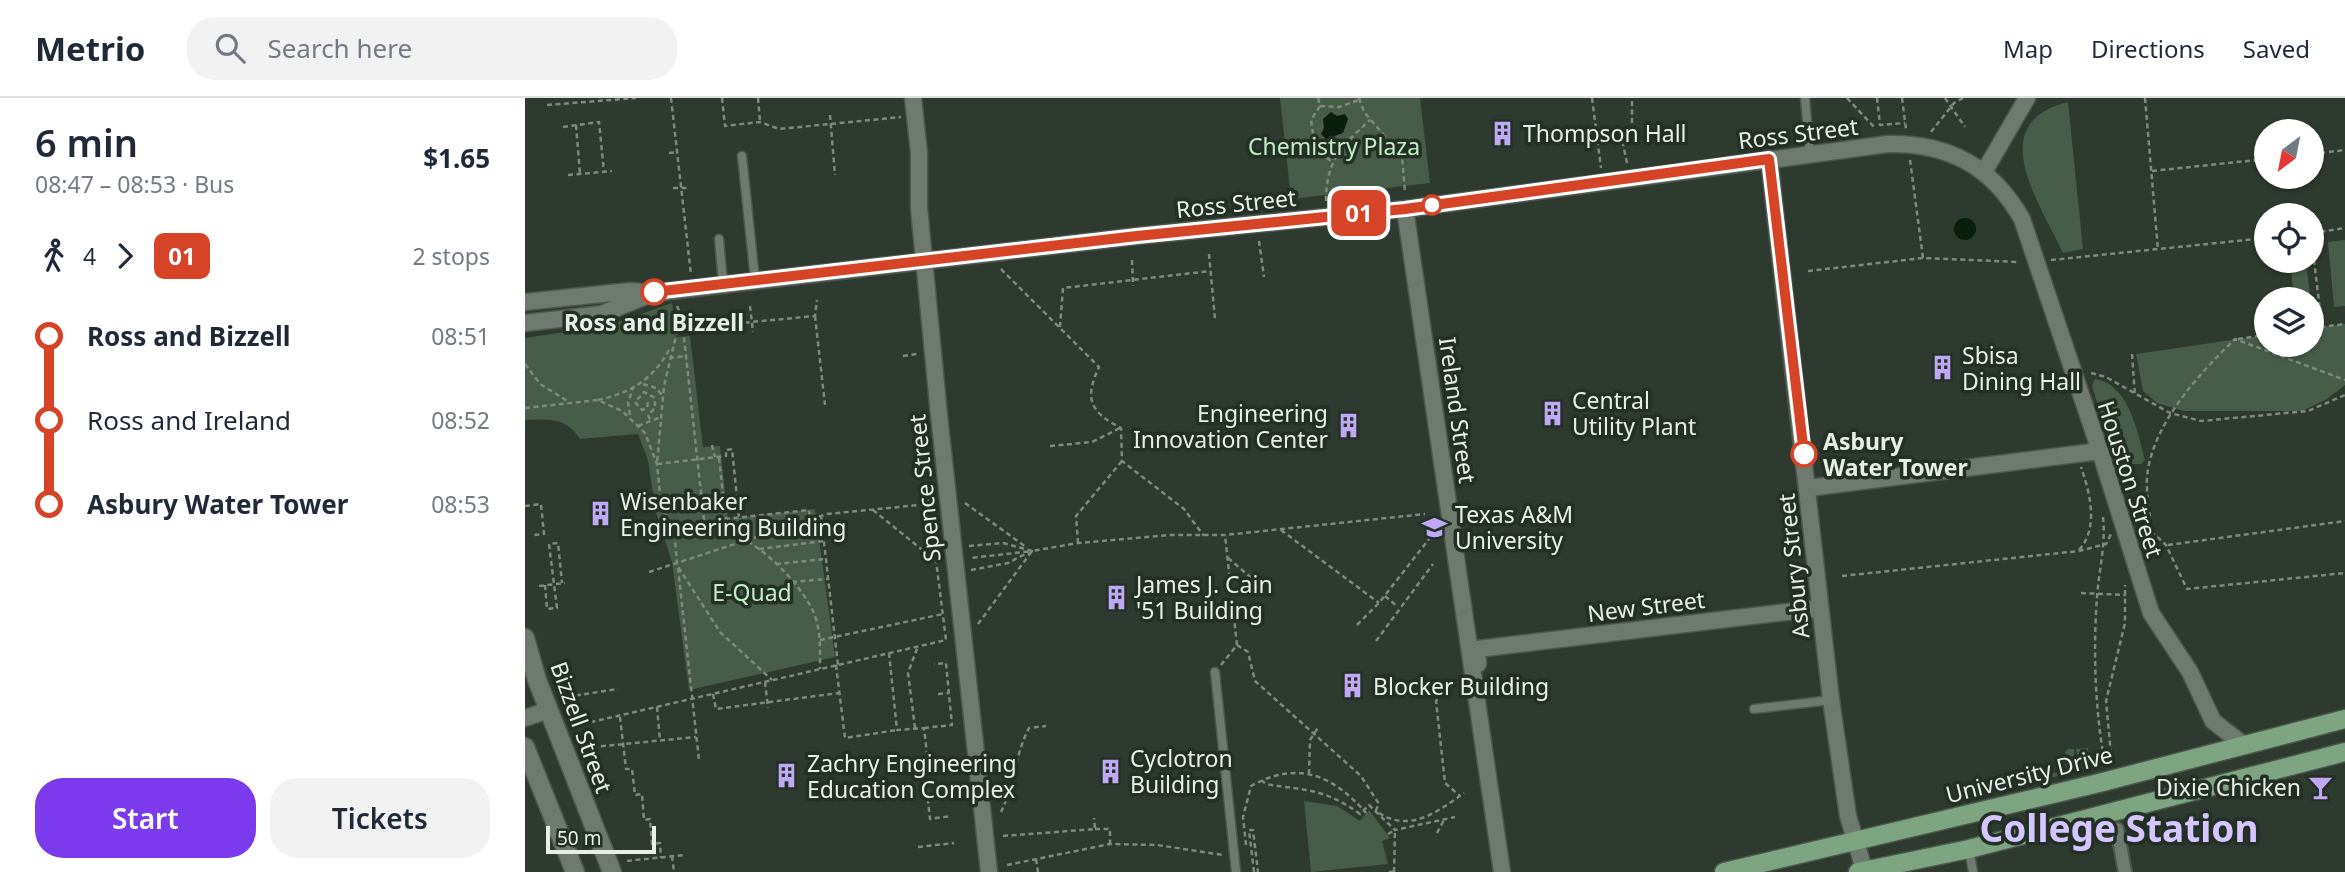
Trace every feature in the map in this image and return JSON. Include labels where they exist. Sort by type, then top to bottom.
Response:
[{"type":"main road","name":"University Drive","points":[[1724,872],[2245,746],[2345,719]]},
{"type":"main road","points":[[1863,872],[1969,849],[2345,752]]},
{"type":"street","name":"Spence Street","points":[[913,98],[939,415],[989,872]]},
{"type":"street","points":[[1984,172],[2027,98]]},
{"type":"street","name":"Ross Street","points":[[525,302],[630,291],[653,293],[1405,209],[1631,176],[1888,144],[1908,144],[1957,157],[1984,172]]},
{"type":"street","name":"Asbury Street","points":[[1769,159],[1832,700],[1848,816],[1863,872]]},
{"type":"street","name":"Houston Street","points":[[1984,172],[2008,195],[2022,219],[2100,451],[2144,595],[2158,628],[2190,672],[2213,721],[2245,746]]},
{"type":"street","name":"Ireland Street","points":[[1405,209],[1502,872]]},
{"type":"street","name":"Ross Street","points":[[525,323],[602,314],[653,293]]},
{"type":"street","points":[[1808,488],[2100,451]]},
{"type":"street","name":"New Street","points":[[1477,649],[1820,608]]},
{"type":"street","name":"Bizzell Street","points":[[525,638],[554,704],[612,872]]},
{"type":"street","name":"Ireland Street","points":[[1477,649],[1477,701]]},
{"type":"street","points":[[525,718],[554,704]]},
{"type":"street","points":[[525,747],[575,872]]},
{"type":"street","points":[[2117,830],[2125,872]]},
{"type":"lane","points":[[1805,98],[1810,154]]},
{"type":"lane","points":[[742,156],[755,280]]},
{"type":"lane","points":[[719,239],[723,284]]},
{"type":"lane","points":[[1215,672],[1236,872]]},
{"type":"lane","points":[[1754,709],[1832,700]]},
{"type":"lane","points":[[1969,849],[1973,872]]},
{"type":"path","points":[[547,106],[636,98]]},
{"type":"path","points":[[671,98],[691,275]]},
{"type":"path","points":[[722,98],[725,126],[760,122],[779,129],[904,117]]},
{"type":"path","points":[[758,98],[760,122]]},
{"type":"path","points":[[1318,98],[1319,106],[1311,120],[1315,147],[1333,163]]},
{"type":"path","points":[[1592,98],[1602,180]]},
{"type":"path","points":[[1847,98],[1888,144]]},
{"type":"path","points":[[1877,98],[1880,125],[1905,123]]},
{"type":"path","points":[[1902,98],[1923,258]]},
{"type":"path","points":[[1945,98],[1965,127]]},
{"type":"path","points":[[1931,132],[1963,98]]},
{"type":"path","points":[[2145,98],[2158,250]]},
{"type":"path","points":[[1319,106],[1339,107],[1359,99],[1370,120],[1402,156],[1405,192]]},
{"type":"path","points":[[1631,176],[1623,144],[1632,126],[1632,99]]},
{"type":"path","points":[[830,115],[835,175]]},
{"type":"path","points":[[1326,201],[1326,178],[1340,148],[1370,120]]},
{"type":"path","points":[[563,127],[599,122],[604,172]]},
{"type":"path","points":[[576,125],[580,174]]},
{"type":"path","points":[[2324,153],[2345,150]]},
{"type":"path","points":[[669,153],[678,152]]},
{"type":"path","points":[[2152,172],[2254,160]]},
{"type":"path","points":[[568,175],[612,171]]},
{"type":"path","points":[[673,188],[690,188]]},
{"type":"path","points":[[2324,231],[2345,228]]},
{"type":"path","points":[[2046,254],[2053,262],[2254,239]]},
{"type":"path","points":[[1259,241],[1264,277]]},
{"type":"path","points":[[1209,254],[1215,319]]},
{"type":"path","points":[[1808,271],[1923,258],[2026,260]]},
{"type":"path","points":[[1132,260],[1133,286]]},
{"type":"path","points":[[1000,269],[1098,367],[1091,389],[1093,407],[1106,420],[1121,428]]},
{"type":"path","points":[[1060,327],[1063,288],[1210,271]]},
{"type":"path","points":[[657,464],[669,358],[681,315],[675,300]]},
{"type":"path","points":[[817,300],[815,316],[825,405]]},
{"type":"path","points":[[750,306],[753,332]]},
{"type":"path","points":[[677,329],[815,316]]},
{"type":"path","points":[[2324,327],[2345,324]]},
{"type":"path","points":[[683,329],[705,529]]},
{"type":"path","points":[[2254,337],[2235,339],[2197,376],[2170,413],[2148,466],[2151,531],[2166,545],[2187,589],[2345,573]]},
{"type":"path","points":[[2235,339],[2345,380]]},
{"type":"path","points":[[525,408],[598,400],[633,388],[657,371],[671,347]]},
{"type":"path","points":[[903,356],[917,354]]},
{"type":"path","points":[[2132,355],[2135,396]]},
{"type":"path","points":[[669,358],[686,356]]},
{"type":"path","points":[[525,364],[540,384],[569,402]]},
{"type":"path","points":[[2087,372],[2106,377],[2135,396],[2170,413],[2201,421],[2308,411],[2345,394]]},
{"type":"path","points":[[641,384],[656,388],[663,396]]},
{"type":"path","points":[[630,418],[628,402],[633,388]]},
{"type":"path","points":[[648,402],[645,410],[640,409],[636,399],[647,392],[655,398],[656,404],[648,415],[651,422]]},
{"type":"path","points":[[598,400],[630,418],[651,442],[657,464],[661,504],[675,537],[699,760]]},
{"type":"path","points":[[656,404],[662,405]]},
{"type":"path","points":[[638,426],[661,417]]},
{"type":"path","points":[[1050,446],[1092,442],[1121,428]]},
{"type":"path","points":[[1078,543],[1076,516],[1122,461],[1121,428]]},
{"type":"path","points":[[712,445],[717,457],[727,531]]},
{"type":"path","points":[[657,464],[726,456],[726,450],[732,449],[739,517]]},
{"type":"path","points":[[1122,461],[1184,509],[1203,536]]},
{"type":"path","points":[[2079,551],[2090,532],[2091,507],[2081,467]]},
{"type":"path","points":[[965,503],[1032,551]]},
{"type":"path","points":[[525,506],[541,504],[544,534],[533,535]]},
{"type":"path","points":[[575,726],[946,640],[929,504],[821,516],[649,572]]},
{"type":"path","points":[[726,519],[809,510],[810,519]]},
{"type":"path","points":[[873,510],[902,536],[937,561]]},
{"type":"path","points":[[971,558],[1078,543],[1170,535],[1203,536],[1425,514]]},
{"type":"path","points":[[761,515],[763,535]]},
{"type":"path","points":[[821,516],[845,738],[952,725],[946,663],[934,664]]},
{"type":"path","points":[[2166,545],[2345,521]]},
{"type":"path","points":[[675,537],[705,529],[727,531],[759,549],[776,564],[814,615],[820,640],[820,669]]},
{"type":"path","points":[[1280,529],[1379,603]]},
{"type":"path","points":[[2131,535],[2151,531]]},
{"type":"path","points":[[1215,672],[1237,645],[1225,534]]},
{"type":"path","points":[[1357,625],[1385,597],[1429,539]]},
{"type":"path","points":[[759,549],[824,541]]},
{"type":"path","points":[[539,586],[545,585],[554,584],[564,583],[558,543],[549,544],[554,584],[557,608],[547,609],[545,585]]},
{"type":"path","points":[[969,546],[1003,543],[1032,551]]},
{"type":"path","points":[[1842,576],[2079,551],[2106,544],[2097,595],[2095,655],[2105,766]]},
{"type":"path","points":[[971,570],[1008,563],[1032,551]]},
{"type":"path","points":[[977,626],[1032,551]]},
{"type":"path","points":[[776,564],[826,558]]},
{"type":"path","points":[[1228,558],[1268,592]]},
{"type":"path","points":[[1376,640],[1398,607],[1433,564]]},
{"type":"path","points":[[677,565],[719,632],[772,680]]},
{"type":"path","points":[[2111,754],[2106,701],[2120,649],[2126,596],[2125,576]]},
{"type":"path","points":[[792,582],[829,579]]},
{"type":"path","points":[[2081,593],[2126,596]]},
{"type":"path","points":[[1385,597],[1398,607]]},
{"type":"path","points":[[820,640],[943,614]]},
{"type":"path","points":[[1237,645],[1248,652],[1255,681],[1361,776],[1379,804],[1375,813]]},
{"type":"path","points":[[915,728],[908,673],[918,646]]},
{"type":"path","points":[[889,653],[897,730]]},
{"type":"path","points":[[765,682],[768,708]]},
{"type":"path","points":[[554,704],[618,689]]},
{"type":"path","points":[[1375,813],[1391,820],[1417,821],[1462,795],[1445,783],[1436,701],[1444,691],[1450,689]]},
{"type":"path","points":[[713,694],[716,709],[839,693]]},
{"type":"path","points":[[938,694],[949,693]]},
{"type":"path","points":[[656,707],[660,741]]},
{"type":"path","points":[[619,716],[627,769],[632,769],[635,795],[642,794],[644,820],[650,819],[652,844],[660,843],[661,858]]},
{"type":"path","points":[[1001,812],[1008,798],[1013,768],[1029,728],[1046,726]]},
{"type":"path","points":[[1308,774],[1310,740],[1319,726]]},
{"type":"path","points":[[924,728],[930,819],[951,817]]},
{"type":"path","points":[[584,748],[696,737]]},
{"type":"path","points":[[996,763],[1013,768]]},
{"type":"path","points":[[1247,855],[1243,817],[1251,786],[1261,780],[1289,773],[1308,774],[1339,786],[1354,797],[1365,812]]},
{"type":"path","points":[[1261,780],[1266,784],[1311,789],[1333,795],[1360,814],[1365,812],[1369,805],[1395,830]]},
{"type":"path","points":[[902,789],[926,787]]},
{"type":"path","points":[[1388,834],[1395,830],[1455,817]]},
{"type":"path","points":[[1094,818],[1095,829]]},
{"type":"path","points":[[1437,833],[1444,820]]},
{"type":"path","points":[[1384,827],[1389,825]]},
{"type":"path","points":[[1003,836],[1110,829],[1110,844]]},
{"type":"path","points":[[1249,830],[1253,830],[1256,872],[1249,830]]},
{"type":"path","points":[[1393,871],[1395,830]]},
{"type":"path","points":[[918,847],[954,843]]},
{"type":"path","points":[[1007,865],[1110,844],[1157,845],[1234,856]]},
{"type":"path","points":[[627,861],[684,855]]},
{"type":"path","points":[[672,856],[674,872]]},
{"type":"path","points":[[1035,859],[1038,872]]},
{"type":"green space","name":"Chemistry Plaza","points":[[1280,98],[1420,98],[1430,183],[1291,199]]},
{"type":"green space","points":[[2068,102],[2083,249],[2063,253],[2032,190],[2025,167],[2023,146],[2028,128],[2042,113]]},
{"type":"green space","points":[[2345,240],[2345,306],[2334,307],[2328,242]]},
{"type":"green space","points":[[2291,273],[2307,273],[2309,287],[2293,287]]},
{"type":"green space","name":"E-Quad","points":[[672,303],[676,337],[690,336],[703,447],[720,446],[728,519],[815,509],[835,657],[689,690],[672,562],[656,513],[648,460],[638,434],[580,439],[563,423],[525,420],[525,338],[610,325]]},
{"type":"green space","points":[[2345,324],[2345,385],[2327,399],[2302,411],[2184,411],[2157,403],[2143,391],[2136,354],[2254,337],[2254,357],[2324,357],[2324,327]]},
{"type":"green space","points":[[2095,379],[2116,390],[2130,411],[2145,460],[2141,464],[2131,464],[2110,446],[2092,386]]},
{"type":"green space","points":[[2088,748],[2089,764],[2080,771],[2076,749]]},
{"type":"green space","points":[[2074,749],[2075,772],[2041,780],[2041,774],[2066,772],[2065,752]]},
{"type":"green space","points":[[1304,801],[1337,806],[1360,821],[1369,810],[1390,838],[1382,841],[1388,864],[1311,872]]},
{"type":"shaded area","points":[[1331,112],[1337,116],[1345,114],[1348,119],[1343,133],[1326,139],[1321,134],[1324,128],[1323,119]]},
{"type":"shaded area","points":[[1965,218],[1973,221],[1976,229],[1973,237],[1965,240],[1957,237],[1954,229],[1957,221]]},
{"type":"bus line","name":"01","points":[[654,292],[1137,236],[1405,209],[1769,159],[1804,454]]},
{"type":"place","name":"Thompson Hall","points":[[1503,133]]},
{"type":"place","name":"Ross and Bizzell","points":[[654,292]]},
{"type":"place","name":"Sbisa Dining Hall","points":[[1942,368]]},
{"type":"place","name":"Central Utility Plant","points":[[1552,413]]},
{"type":"place","name":"Engineering Innovation Center","points":[[1348,426]]},
{"type":"place","name":"Asbury Water Tower","points":[[1804,454]]},
{"type":"place","name":"Wisenbaker Engineering Building","points":[[600,514]]},
{"type":"place","name":"Texas A&M University","points":[[1435,527]]},
{"type":"place","name":"James J. Cain '51 Building","points":[[1116,597]]},
{"type":"place","name":"Blocker Building","points":[[1353,686]]},
{"type":"place","name":"Cyclotron Building","points":[[1110,771]]},
{"type":"place","name":"Zachry Engineering Education Complex","points":[[787,776]]},
{"type":"place","name":"Dixie Chicken","points":[[2321,787]]},
{"type":"district","name":"College Station","points":[[2119,827]]}]
